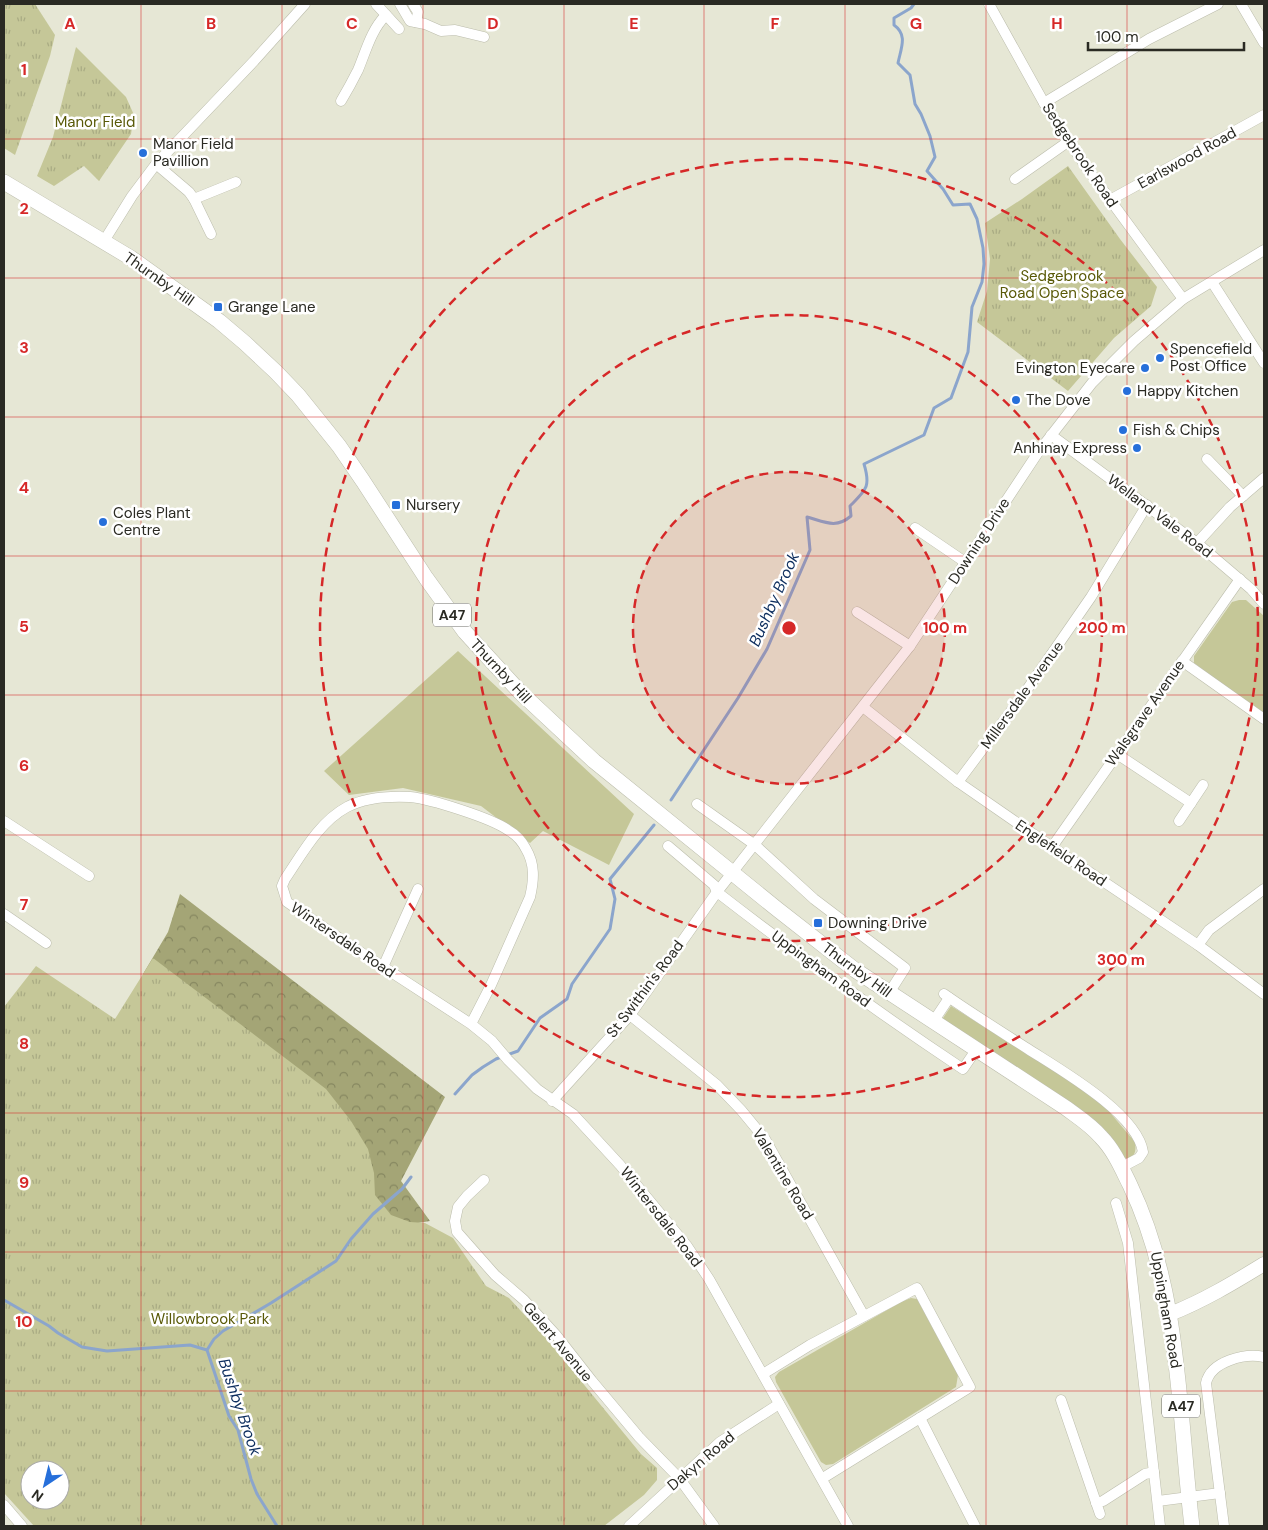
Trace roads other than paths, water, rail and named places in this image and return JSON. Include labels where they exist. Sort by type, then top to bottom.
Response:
[{"type":"highway","name":"Thurnby Hill","points":[[4,182],[104,240],[219,321],[246,343],[298,395],[339,446],[446,606],[489,660],[520,692],[594,761],[822,945],[888,993],[933,1022]]},
{"type":"highway","name":"Uppingham Road","points":[[933,1022],[1086,1122],[1102,1137],[1122,1168],[1152,1237],[1170,1314],[1192,1526]]},
{"type":"main road","points":[[1170,1314],[1220,1291],[1264,1264]]},
{"type":"street","points":[[104,240],[132,196],[156,164],[254,61],[304,4]]},
{"type":"street","points":[[400,4],[410,21],[425,24],[441,31],[455,30],[484,37]]},
{"type":"street","points":[[412,4],[418,12],[416,22]]},
{"type":"street","name":"Sedgebrook Road","points":[[988,4],[1044,103],[1069,141],[1183,299]]},
{"type":"street","points":[[1044,103],[1149,40],[1218,4]]},
{"type":"street","points":[[1241,4],[1264,43]]},
{"type":"street","points":[[383,8],[399,29]]},
{"type":"street","points":[[341,101],[357,72],[372,33],[379,22],[383,8]]},
{"type":"street","name":"Earlswood Road","points":[[1110,200],[1264,115]]},
{"type":"street","points":[[1015,179],[1069,141]]},
{"type":"street","points":[[156,164],[189,192],[211,234]]},
{"type":"street","points":[[194,199],[236,182]]},
{"type":"street","name":"Downing Drive","points":[[733,873],[910,646],[1009,495],[1051,435],[1092,383],[1112,361],[1183,299],[1264,250]]},
{"type":"street","points":[[1212,282],[1264,363]]},
{"type":"street","name":"Welland Vale Road","points":[[1051,435],[1197,543],[1240,579],[1264,604]]},
{"type":"street","points":[[1207,459],[1243,496]]},
{"type":"street","points":[[1197,543],[1208,529],[1264,478]]},
{"type":"street","name":"Millersdale Avenue","points":[[958,782],[1026,691],[1091,597],[1148,505]]},
{"type":"street","points":[[915,528],[965,562]]},
{"type":"street","name":"Walsgrave Avenue","points":[[1052,847],[1240,579]]},
{"type":"street","points":[[857,612],[910,646]]},
{"type":"street","points":[[1182,660],[1264,719]]},
{"type":"street","name":"Englefield Road","points":[[863,706],[958,782],[1198,945],[1264,994]]},
{"type":"street","points":[[1117,754],[1191,803]]},
{"type":"street","points":[[1179,821],[1203,786]]},
{"type":"street","name":"Wintersdale Road","points":[[471,1024],[530,897],[533,883],[533,865],[526,849],[518,838],[507,829],[436,802],[412,797],[395,797],[373,799],[347,808],[333,817],[317,833],[285,879],[282,886],[287,902],[471,1024],[492,1041],[537,1089],[573,1114],[598,1139],[687,1246],[709,1279],[823,1478],[848,1526]]},
{"type":"street","name":"Uppingham Road","points":[[697,804],[755,845],[814,899],[905,968],[888,993]]},
{"type":"street","points":[[4,821],[89,876]]},
{"type":"street","name":"Uppingham Road","points":[[668,846],[714,885],[717,892],[882,1014],[963,1069],[976,1050]]},
{"type":"street","name":"St Swithin's Road","points":[[552,1100],[630,1015],[717,892],[733,873]]},
{"type":"street","points":[[383,966],[418,889]]},
{"type":"street","points":[[1198,945],[1209,930],[1264,889]]},
{"type":"street","points":[[4,914],[46,943]]},
{"type":"street","points":[[933,1022],[946,996],[1091,1090],[1120,1116],[1142,1144],[1143,1152],[1139,1158],[1122,1168]]},
{"type":"street","name":"Valentine Road","points":[[630,1015],[717,1085],[765,1139],[864,1316]]},
{"type":"street","name":"Gelert Avenue","points":[[484,1180],[458,1207],[455,1221],[457,1232],[495,1275],[524,1300],[556,1335],[622,1416],[679,1478],[714,1526]]},
{"type":"street","name":"Uppingham Road","points":[[1116,1202],[1128,1243],[1160,1526]]},
{"type":"street","points":[[763,1374],[810,1345],[916,1288],[970,1387],[823,1478]]},
{"type":"street","points":[[1224,1526],[1206,1390],[1207,1378],[1220,1365],[1229,1361],[1244,1356],[1264,1357]]},
{"type":"street","points":[[1060,1400],[1100,1514]]},
{"type":"street","name":"Dakyn Road","points":[[628,1526],[720,1442],[779,1404]]},
{"type":"street","points":[[920,1418],[975,1526]]},
{"type":"street","points":[[1096,1504],[1145,1474],[1154,1472]]},
{"type":"street","points":[[1158,1502],[1220,1493]]},
{"type":"street","points":[[4,1505],[22,1526]]},
{"type":"waterway","name":"Bushby Brook","points":[[671,800],[738,698],[767,649],[810,550],[807,517],[835,523],[846,520],[851,516],[850,506],[866,488],[867,478],[864,464],[924,435],[934,408],[951,398],[968,352],[972,307],[982,282],[983,248],[977,219],[970,204],[953,205],[943,189],[927,171],[935,157],[930,136],[915,104],[910,75],[898,63],[902,47],[902,37],[894,25],[894,18],[911,8],[914,4]]},
{"type":"waterway","name":"Bushby Brook","points":[[455,1094],[472,1075],[483,1067],[496,1059],[518,1051],[540,1018],[567,999],[572,984],[610,929],[615,899],[610,879],[654,825]]},
{"type":"waterway","name":"Bushby Brook","points":[[277,1526],[257,1494],[251,1479],[238,1430],[229,1416],[207,1350],[214,1339],[223,1331],[336,1261],[351,1239],[373,1214],[402,1189],[411,1177]]},
{"type":"waterway","points":[[4,1300],[82,1347],[107,1351],[190,1345],[207,1350]]},
{"type":"place","name":"Manor Field Pavillion","points":[[143,153]]},
{"type":"place","name":"Grange Lane","points":[[218,307]]},
{"type":"place","name":"Spencefield Post Office","points":[[1160,358]]},
{"type":"place","name":"Evington Eyecare","points":[[1145,368]]},
{"type":"place","name":"Happy Kitchen","points":[[1127,391]]},
{"type":"place","name":"The Dove","points":[[1016,400]]},
{"type":"place","name":"Fish & Chips","points":[[1123,430]]},
{"type":"place","name":"Anhinay Express","points":[[1137,448]]},
{"type":"place","name":"Nursery","points":[[396,505]]},
{"type":"place","name":"Coles Plant Centre","points":[[103,522]]},
{"type":"place","name":"Downing Drive","points":[[818,923]]},
{"type":"park label","name":"Manor Field","points":[[95,122]]},
{"type":"park label","name":"Sedgebrook Road Open Space","points":[[1062,284]]},
{"type":"park label","name":"Willowbrook Park","points":[[210,1319]]}]
